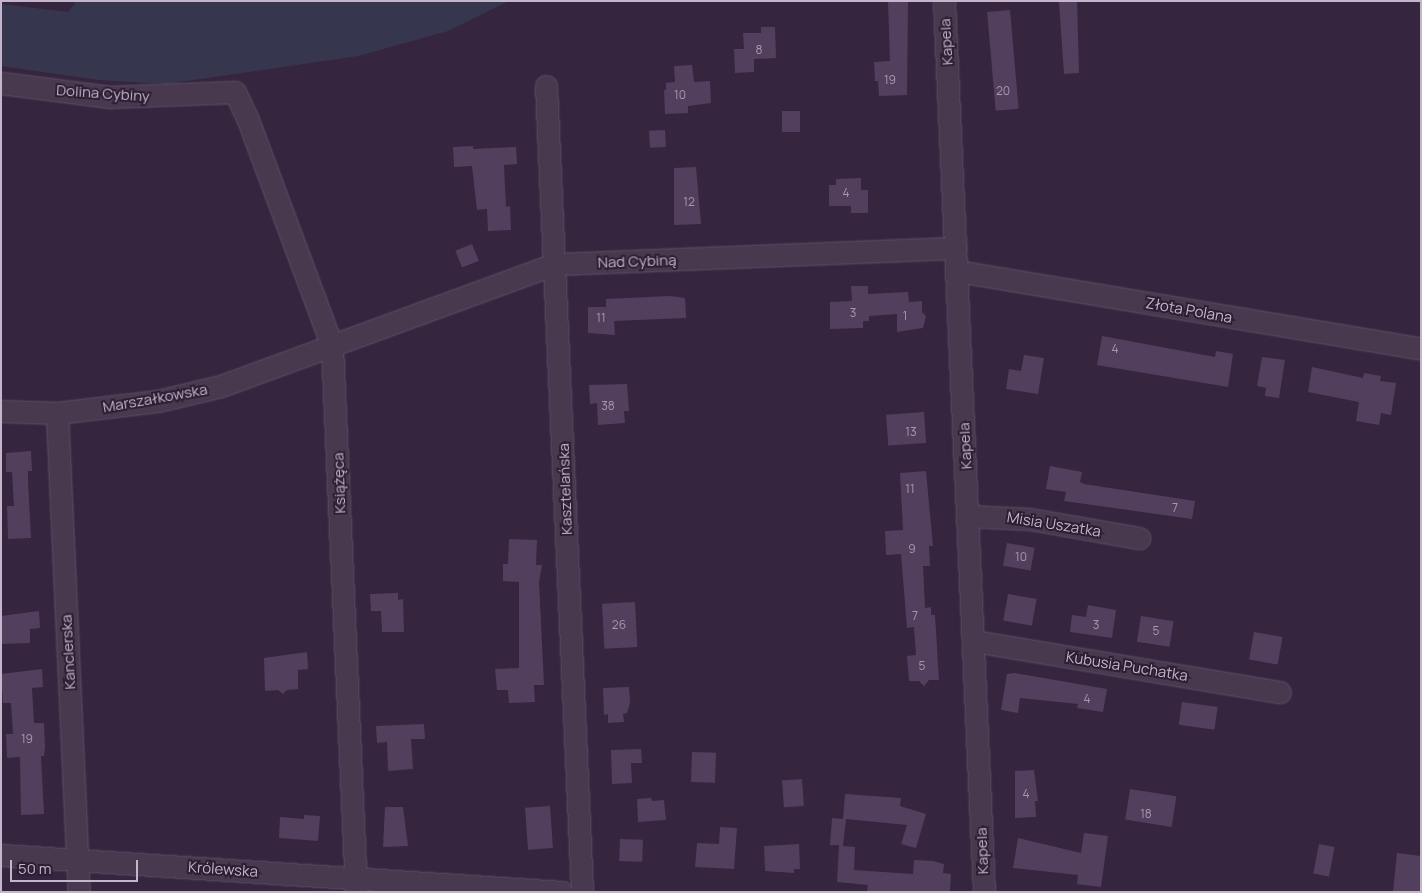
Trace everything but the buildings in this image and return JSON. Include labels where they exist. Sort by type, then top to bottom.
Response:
[{"type":"street","name":"Kapela","points":[[944,1],[984,892]]},
{"type":"street","name":"Dolina Cybiny","points":[[1,83],[110,97],[235,92]]},
{"type":"street","name":"Kasztelańska","points":[[546,86],[582,892]]},
{"type":"street","name":"Książęca","points":[[235,92],[259,148],[332,346],[356,885]]},
{"type":"street","name":"Nad Cybiną","points":[[332,346],[555,264],[956,248]]},
{"type":"street","name":"Złota Polana","points":[[957,271],[1421,349]]},
{"type":"street","name":"Marszałkowska","points":[[1,411],[57,413],[158,401],[221,386],[332,346]]},
{"type":"street","name":"Kanclerska","points":[[57,413],[79,892]]},
{"type":"street","name":"Misia Uszatka","points":[[968,516],[1030,519],[1139,538]]},
{"type":"street","name":"Kubusia Puchatka","points":[[974,641],[1280,692]]},
{"type":"street","name":"Królewska","points":[[1,855],[78,860],[356,885],[562,892]]},
{"type":"shaded area","points":[[77,1],[509,1],[448,31],[358,56],[166,84],[99,80],[1,66],[1,4],[68,12]]}]
